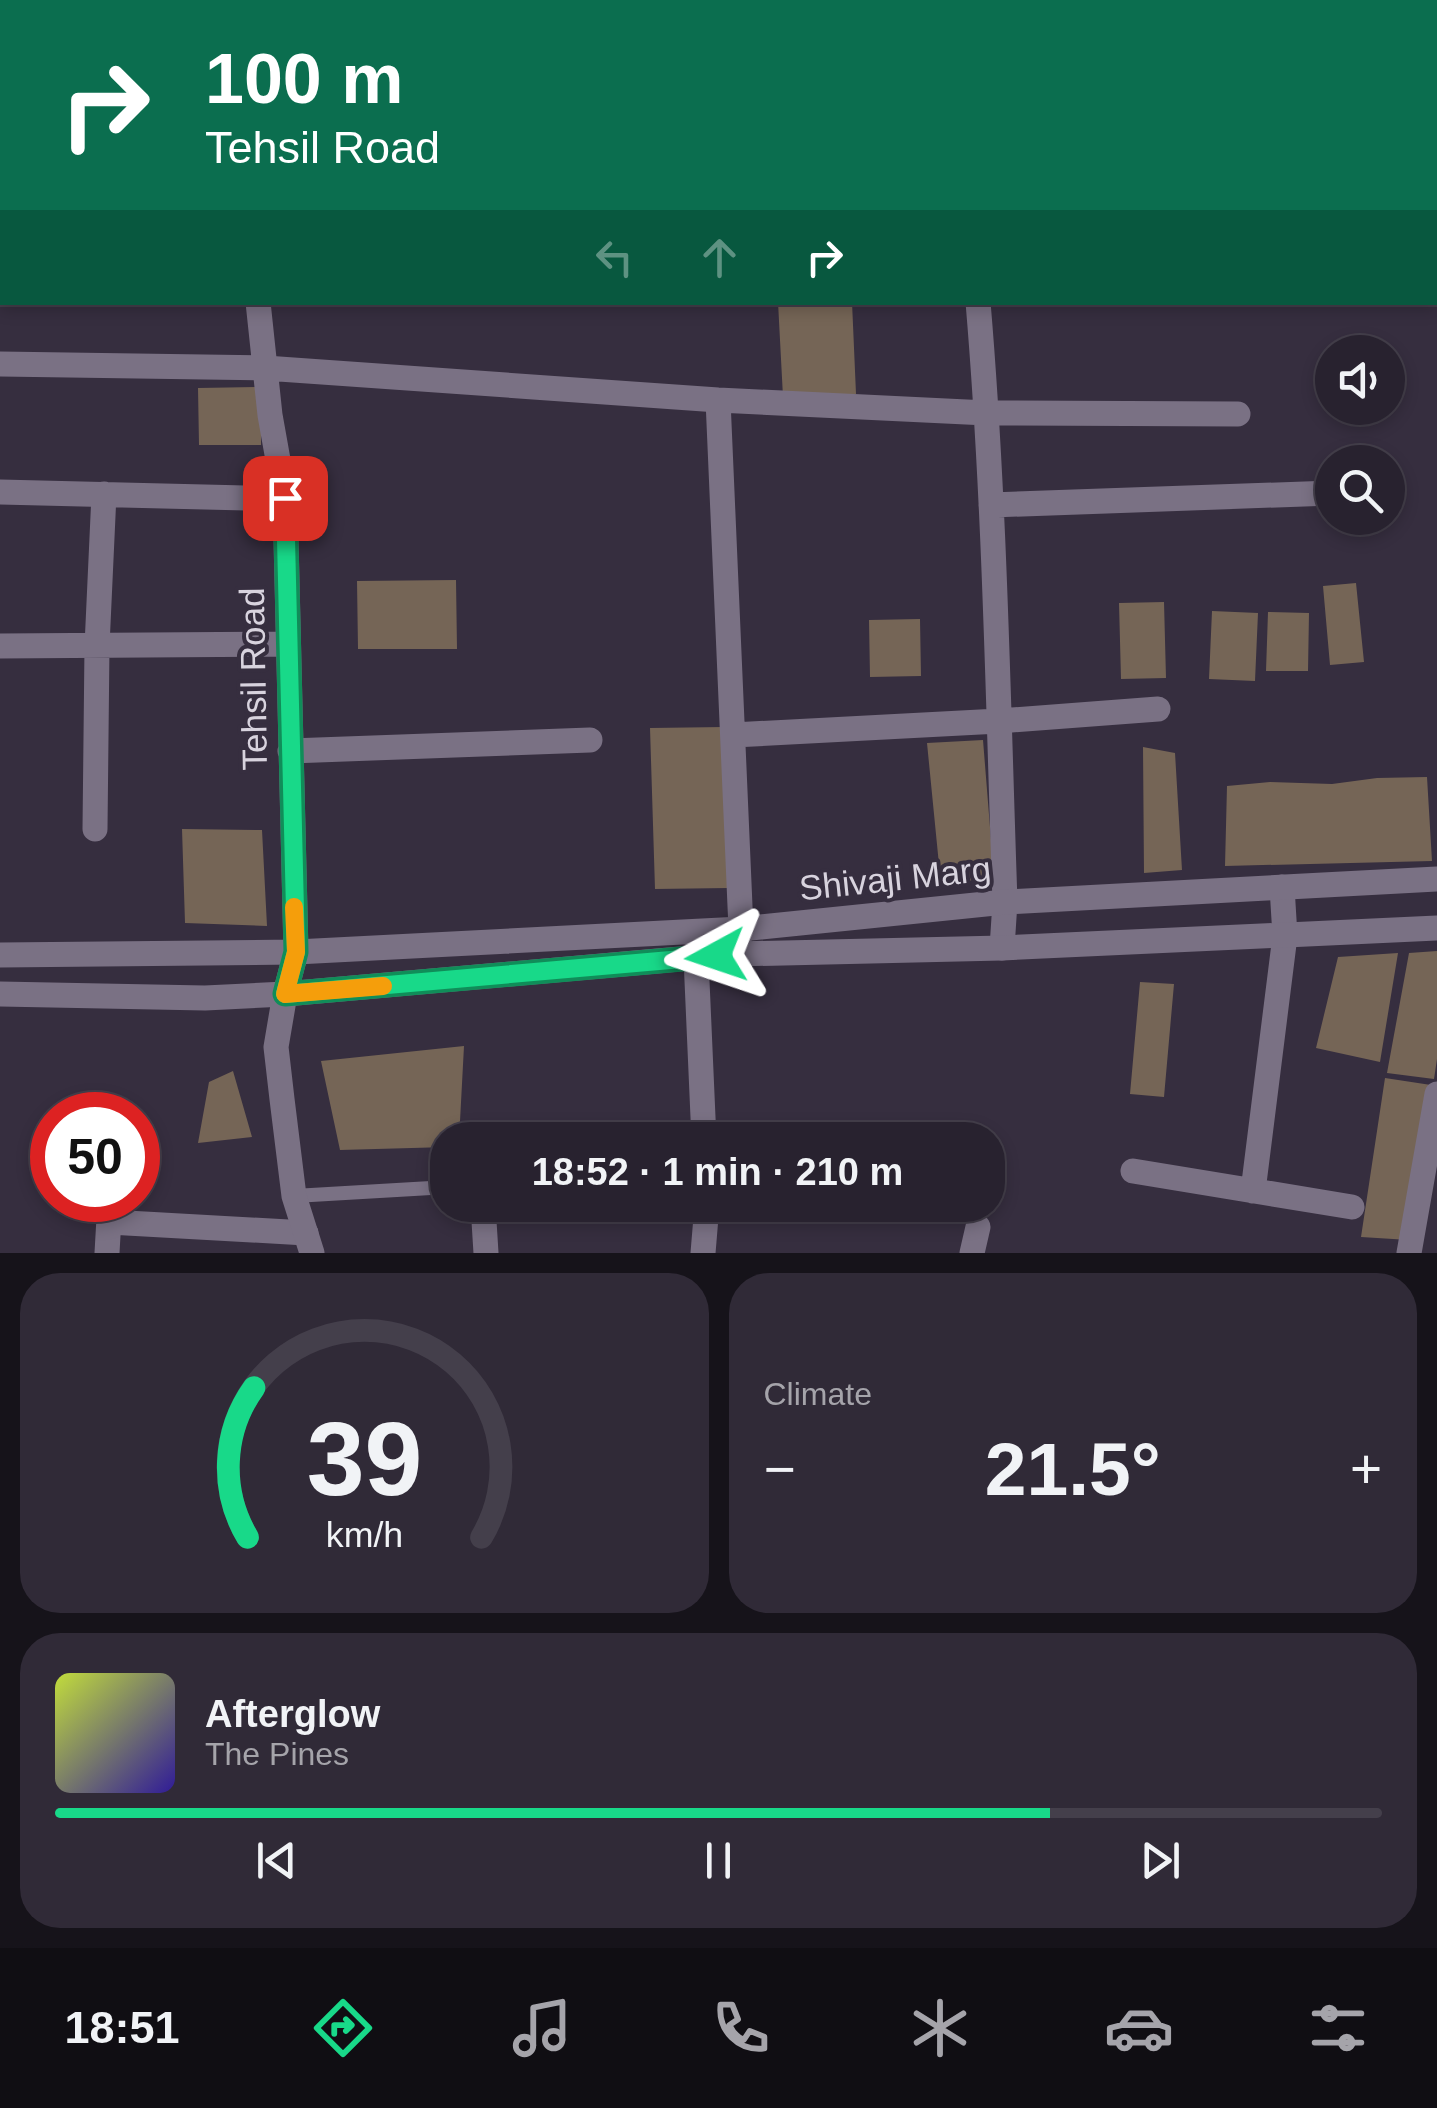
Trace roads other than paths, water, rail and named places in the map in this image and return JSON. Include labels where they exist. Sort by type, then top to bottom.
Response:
[{"type":"street","name":"Tehsil Road","points":[[258,305],[270,415],[285,498],[296,952],[276,1047],[294,1196],[309,1243]]},
{"type":"street","points":[[978,305],[987,413],[999,720],[1005,902],[1002,948]]},
{"type":"street","points":[[0,364],[265,368],[718,400],[987,413],[1238,414]]},
{"type":"street","points":[[718,400],[738,941]]},
{"type":"street","points":[[0,492],[285,498]]},
{"type":"street","points":[[95,829],[104,494]]},
{"type":"street","points":[[991,506],[1315,495]]},
{"type":"street","points":[[0,646],[287,644]]},
{"type":"street","points":[[732,735],[1158,709]]},
{"type":"street","points":[[290,751],[590,740]]},
{"type":"street","name":"Shivaji Marg","points":[[0,994],[205,998],[285,994],[696,958],[738,941],[1005,902],[1437,879]]},
{"type":"street","points":[[1252,1190],[1286,936],[1282,888]]},
{"type":"street","name":"Shivaji Marg","points":[[0,955],[738,941],[1002,948],[1437,928]]},
{"type":"street","points":[[696,958],[703,1122]]},
{"type":"street","points":[[1409,1253],[1437,1094]]},
{"type":"street","points":[[1133,1171],[1352,1207]]},
{"type":"street","points":[[160,1219],[309,1243]]},
{"type":"street","points":[[107,1253],[109,1222]]},
{"type":"street","points":[[485,1222],[486,1253]]},
{"type":"street","points":[[703,1253],[706,1222]]},
{"type":"street","points":[[972,1253],[978,1227]]},
{"type":"lane","points":[[294,1196],[430,1189]]}]
